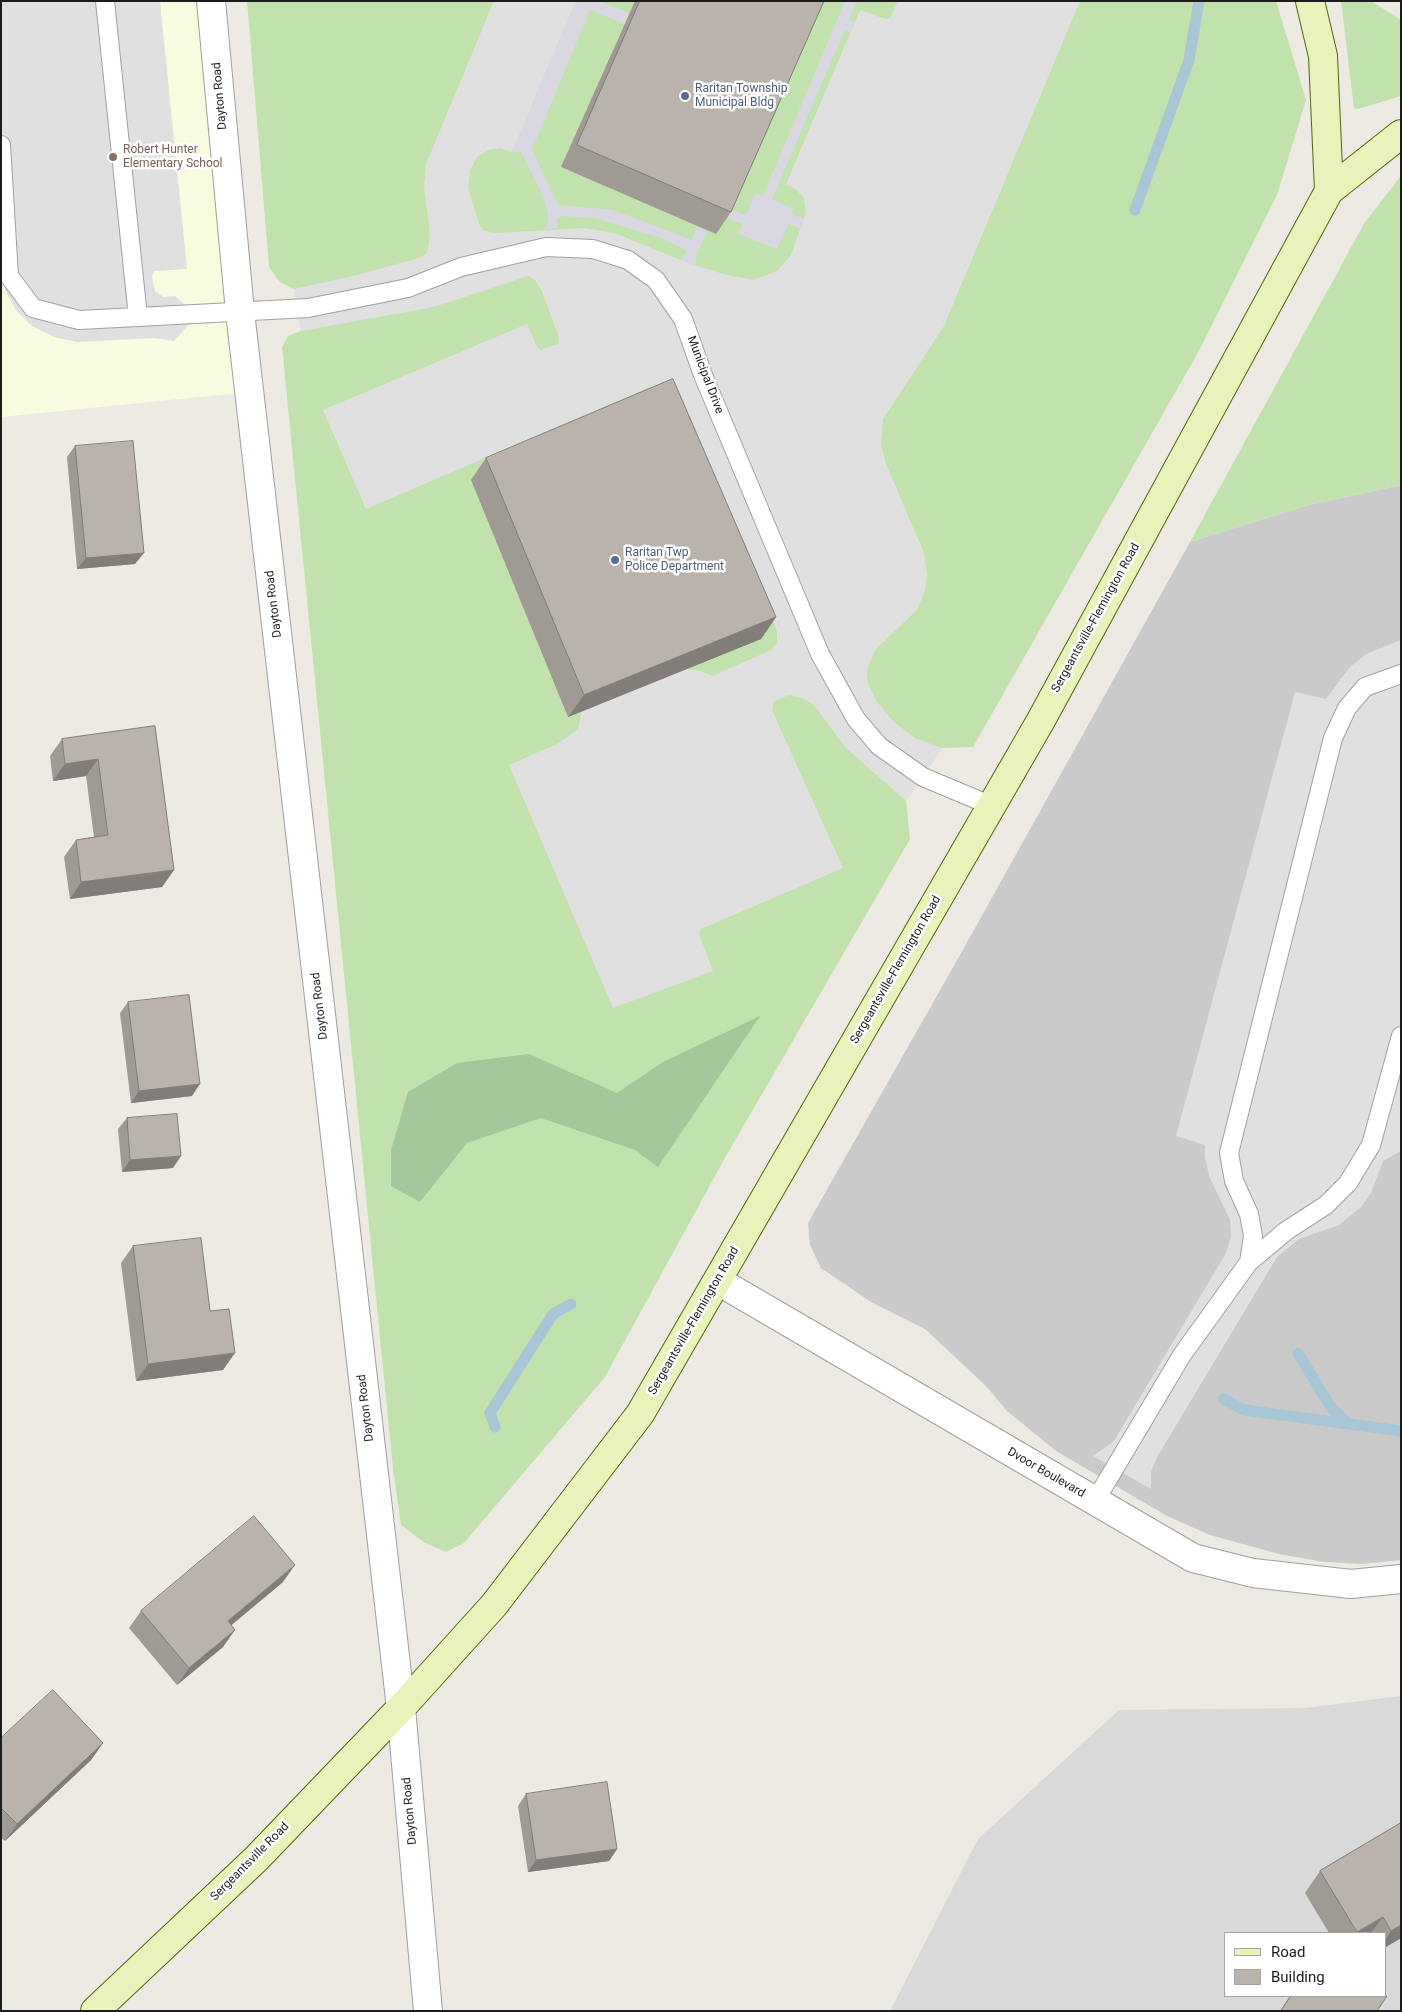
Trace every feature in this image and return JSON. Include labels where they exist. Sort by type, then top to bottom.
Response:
[{"type":"main road","points":[[1310,1],[1323,56],[1329,191]]},
{"type":"main road","name":"Sergeantsville-Flemington Road","points":[[401,1708],[494,1605],[640,1414],[992,806],[1329,191],[1401,134]]},
{"type":"main road","name":"Sergeantsville Road","points":[[95,2011],[256,1859],[401,1708]]},
{"type":"street","name":"Dayton Road","points":[[211,1],[240,312],[401,1708],[428,2011]]},
{"type":"street","name":"Dvoor Boulevard","points":[[718,1281],[1193,1558],[1253,1573],[1351,1584],[1401,1579]]},
{"type":"lane","points":[[105,1],[138,317]]},
{"type":"lane","name":"Municipal Drive","points":[[1,145],[10,276],[33,308],[79,320],[308,308],[408,288],[461,267],[546,247],[593,249],[628,260],[656,280],[684,319],[704,375],[820,654],[856,718],[879,746],[923,777],[992,806]]},
{"type":"lane","points":[[1249,1262],[1254,1236],[1249,1214],[1234,1181],[1228,1153],[1331,748],[1347,708],[1365,687],[1401,674]]},
{"type":"lane","points":[[1095,1501],[1182,1355],[1249,1262],[1286,1231],[1326,1206],[1348,1183],[1371,1145],[1401,1036]]},
{"type":"shaded area","name":"Robert Hunter Elementary School","points":[[1,1],[211,1],[249,392],[1,417]]},
{"type":"shaded area","name":"Robert Hunter Elementary School","points":[[1,1],[160,1],[187,269],[154,271],[152,276],[155,291],[163,297],[175,296],[197,315],[174,341],[155,338],[77,342],[54,337],[32,326],[16,310],[7,294],[1,267]]},
{"type":"shaded area","points":[[494,1],[576,1],[512,152],[500,148],[488,150],[477,157],[470,171],[468,188],[479,224],[484,231],[495,233],[585,228],[617,234],[688,263],[723,274],[753,280],[777,271],[791,255],[806,212],[804,198],[794,188],[786,184],[860,10],[885,19],[890,18],[898,1],[1080,1],[944,326],[883,419],[881,444],[886,464],[924,553],[927,574],[925,591],[917,610],[876,649],[868,666],[867,680],[876,701],[894,722],[915,738],[942,748],[906,801],[845,747],[814,705],[802,698],[789,695],[774,701],[772,710],[843,868],[701,929],[699,934],[713,971],[613,1008],[509,765],[559,743],[578,729],[582,711],[687,669],[701,671],[713,676],[771,650],[777,643],[777,631],[673,388],[666,384],[657,384],[366,509],[323,410],[527,324],[537,347],[541,350],[558,344],[559,337],[542,291],[535,280],[528,276],[434,307],[301,331],[294,289],[354,276],[422,257],[427,253],[430,235],[424,186],[426,164]]},
{"type":"shaded area","points":[[576,1],[600,1],[629,13],[624,24],[590,10],[532,150],[558,205],[613,210],[692,240],[697,226],[708,231],[696,255],[696,266],[680,260],[687,250],[661,238],[595,218],[561,216],[557,219],[558,228],[544,229],[548,223],[548,213],[543,197],[521,152],[512,152]]},
{"type":"shaded area","points":[[845,1],[857,1],[849,20],[854,22],[851,31],[845,30],[772,199],[793,209],[791,214],[804,219],[801,229],[788,224],[777,249],[738,234],[742,224],[724,216],[727,208],[746,215],[756,193],[763,196]]},
{"type":"shaded area","points":[[1401,485],[1401,1560],[1362,1564],[1324,1562],[1279,1554],[1210,1535],[1167,1516],[1056,1451],[1007,1411],[986,1386],[925,1329],[871,1302],[821,1268],[810,1245],[808,1223],[1190,542],[1308,505]]},
{"type":"shaded area","points":[[1401,640],[1401,1151],[1383,1161],[1371,1193],[1361,1207],[1339,1225],[1299,1239],[1277,1257],[1156,1459],[1151,1472],[1151,1489],[1093,1456],[1114,1441],[1226,1253],[1231,1237],[1230,1220],[1209,1176],[1205,1157],[1205,1145],[1176,1136],[1295,692],[1326,699],[1349,668],[1366,654]]},
{"type":"shaded area","points":[[1401,1696],[1401,2011],[890,2011],[978,1839],[1119,1710],[1306,1708]]},
{"type":"green space","points":[[247,1],[1276,1],[1306,100],[1277,195],[1200,349],[973,747],[942,748],[906,801],[910,839],[726,1156],[605,1377],[464,1543],[446,1552],[425,1543],[401,1525],[393,1469],[282,347],[288,336],[301,331],[294,289],[280,282],[269,267]]},
{"type":"green space","points":[[1341,1],[1371,1],[1401,20],[1401,96],[1358,109],[1354,108]]},
{"type":"green space","points":[[1401,176],[1401,485],[1308,505],[1190,542],[1365,222]]},
{"type":"green space","points":[[760,1016],[658,1167],[635,1150],[541,1118],[467,1143],[420,1202],[391,1186],[391,1150],[408,1092],[457,1063],[529,1054],[617,1093],[663,1062]]},
{"type":"building","name":"Raritan Township Municipal Bldg","points":[[640,1],[824,1],[731,212],[577,145]]},
{"type":"building","name":"Raritan Twp Police Department","points":[[673,379],[776,617],[584,695],[486,458]]},
{"type":"building","points":[[133,441],[144,553],[86,558],[75,446]]},
{"type":"building","points":[[155,726],[174,870],[81,882],[76,840],[108,835],[98,759],[65,764],[62,739]]},
{"type":"building","points":[[189,995],[200,1084],[139,1091],[128,1002]]},
{"type":"building","points":[[177,1114],[181,1156],[130,1160],[127,1118]]},
{"type":"building","points":[[201,1238],[210,1311],[229,1309],[235,1353],[148,1364],[133,1246]]},
{"type":"building","points":[[254,1516],[295,1565],[228,1621],[235,1630],[189,1668],[141,1611]]},
{"type":"building","points":[[53,1690],[103,1743],[17,1824],[1,1808],[1,1738]]},
{"type":"building","points":[[607,1782],[617,1849],[536,1860],[526,1794]]},
{"type":"building","points":[[1401,1823],[1401,1925],[1391,1931],[1383,1917],[1357,1932],[1320,1871]]},
{"type":"building","points":[[1290,1997],[1386,1997],[1377,2011],[1281,2011]]},
{"type":"waterway","points":[[1135,210],[1189,60],[1199,1]]},
{"type":"waterway","points":[[495,1427],[490,1413],[553,1314],[571,1304]]},
{"type":"waterway","points":[[1298,1353],[1330,1406],[1347,1423]]},
{"type":"waterway","points":[[1224,1399],[1244,1410],[1401,1431]]},
{"type":"place","name":"Raritan Township Municipal Bldg","points":[[685,96]]},
{"type":"place","name":"Robert Hunter Elementary School","points":[[113,157]]},
{"type":"place","name":"Raritan Twp Police Department","points":[[615,560]]}]
